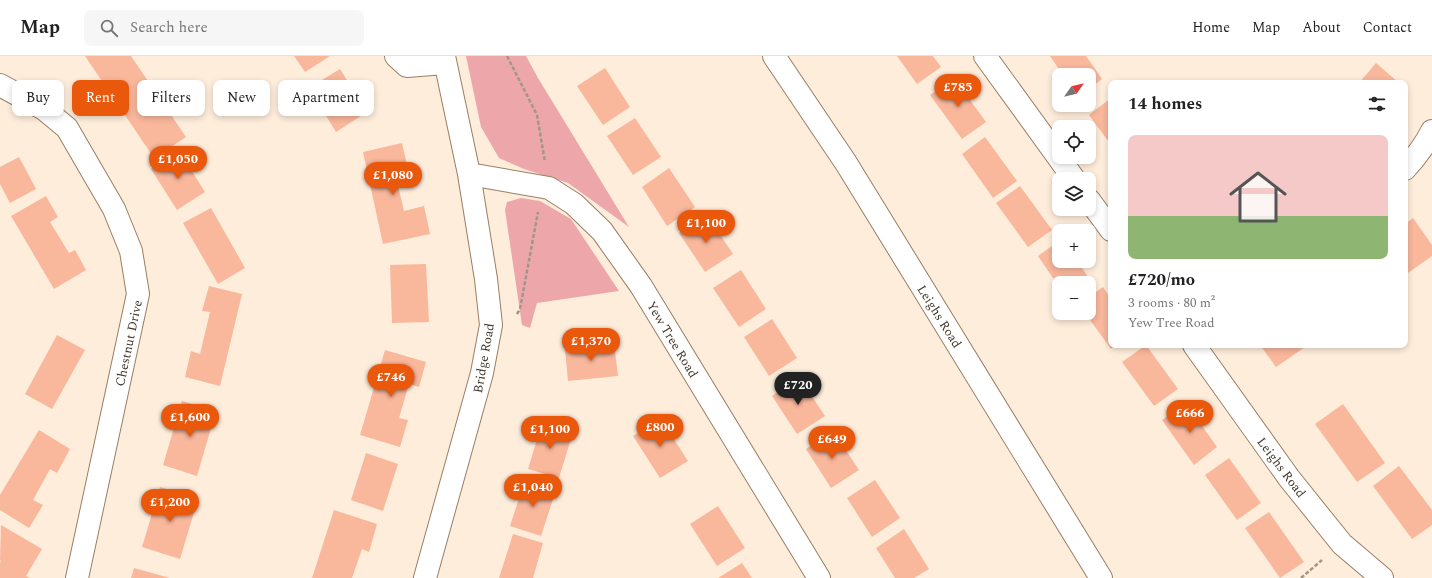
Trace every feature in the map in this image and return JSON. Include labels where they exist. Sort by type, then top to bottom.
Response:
[{"type":"street","name":"Bridge Road","points":[[396,56],[407,66],[444,59],[469,174],[486,279],[491,325],[482,373],[425,578]]},
{"type":"street","name":"Leighs Road","points":[[774,56],[846,163],[1101,578]]},
{"type":"street","points":[[985,56],[1069,172]]},
{"type":"street","name":"Chestnut Drive","points":[[0,85],[44,109],[68,128],[114,209],[131,251],[138,294],[76,578]]},
{"type":"street","points":[[1408,166],[1416,157],[1432,131]]},
{"type":"street","name":"Yew Tree Road","points":[[469,174],[549,188],[574,204],[602,231],[641,286],[819,578]]},
{"type":"street","points":[[1096,210],[1108,226]]},
{"type":"street","name":"Leighs Road","points":[[1196,348],[1289,478],[1342,544],[1382,578]]},
{"type":"path","points":[[507,56],[537,115],[549,188],[540,201],[520,309],[516,316]]},
{"type":"shaded area","points":[[466,56],[526,56],[629,227],[568,183],[524,169],[499,158],[481,127]]},
{"type":"shaded area","points":[[521,198],[540,201],[571,219],[619,291],[537,303],[530,328],[522,325],[505,210],[507,202]]},
{"type":"building","points":[[85,56],[131,56],[147,80],[137,80],[137,116],[172,116],[186,137],[154,158],[126,116],[129,116],[129,80],[101,80]]},
{"type":"building","points":[[294,56],[330,56],[305,72]]},
{"type":"building","points":[[897,56],[933,56],[941,67],[917,84]]},
{"type":"building","points":[[1050,56],[1086,56],[1094,68],[1058,68]]},
{"type":"building","points":[[1376,63],[1396,80],[1362,80]]},
{"type":"building","points":[[605,68],[630,107],[603,125],[577,86]]},
{"type":"building","points":[[340,69],[347,80],[322,80]]},
{"type":"building","points":[[1096,70],[1102,79],[1096,84]]},
{"type":"building","points":[[954,78],[986,122],[962,139],[930,95]]},
{"type":"building","points":[[1108,100],[1108,141],[1096,125],[1096,120],[1093,120],[1089,115],[1093,112],[1096,112],[1096,110]]},
{"type":"building","points":[[326,116],[361,116],[336,132]]},
{"type":"building","points":[[635,118],[661,157],[633,175],[607,136]]},
{"type":"building","points":[[985,137],[1017,181],[993,198],[962,154]]},
{"type":"building","points":[[402,143],[409,174],[396,177],[404,211],[424,206],[430,234],[383,244],[363,152]]},
{"type":"building","points":[[179,151],[205,192],[177,210],[151,169]]},
{"type":"building","points":[[19,157],[36,189],[10,203],[0,184],[0,167]]},
{"type":"building","points":[[669,168],[695,207],[667,226],[642,187]]},
{"type":"building","points":[[1020,186],[1052,230],[1028,247],[996,203]]},
{"type":"building","points":[[46,196],[58,217],[50,222],[69,253],[75,250],[86,270],[54,289],[11,216]]},
{"type":"building","points":[[211,208],[245,268],[218,284],[183,223]]},
{"type":"building","points":[[707,215],[733,254],[705,272],[679,233]]},
{"type":"building","points":[[1413,218],[1432,245],[1432,256],[1408,273],[1408,222]]},
{"type":"building","points":[[1052,246],[1052,268],[1082,268],[1087,276],[1052,277],[1038,256]]},
{"type":"building","points":[[426,264],[429,322],[392,323],[390,265]]},
{"type":"building","points":[[741,270],[766,309],[739,327],[713,288]]},
{"type":"building","points":[[209,286],[242,294],[220,386],[185,377],[191,351],[200,354],[210,312],[202,311]]},
{"type":"building","points":[[1103,287],[1108,294],[1108,345],[1090,320],[1096,320],[1096,292]]},
{"type":"building","points":[[772,319],[797,358],[769,376],[744,337]]},
{"type":"building","points":[[57,335],[85,350],[52,409],[25,394]]},
{"type":"building","points":[[614,343],[618,376],[568,381],[565,349]]},
{"type":"building","points":[[1142,348],[1148,348],[1178,389],[1154,406],[1122,362]]},
{"type":"building","points":[[1262,348],[1304,348],[1276,367]]},
{"type":"building","points":[[385,350],[426,362],[419,387],[409,384],[399,418],[408,420],[400,447],[360,435]]},
{"type":"building","points":[[799,377],[825,416],[797,434],[772,396]]},
{"type":"building","points":[[182,401],[216,411],[197,476],[163,465]]},
{"type":"building","points":[[1186,403],[1217,447],[1194,465],[1162,420]]},
{"type":"building","points":[[1343,404],[1385,463],[1357,482],[1315,424]]},
{"type":"building","points":[[661,419],[688,461],[660,478],[633,436]]},
{"type":"building","points":[[542,423],[573,432],[559,478],[528,469]]},
{"type":"building","points":[[39,430],[70,449],[57,473],[50,469],[33,500],[43,505],[29,528],[0,510],[0,495]]},
{"type":"building","points":[[833,431],[859,470],[831,488],[806,449]]},
{"type":"building","points":[[366,453],[398,464],[383,511],[351,500]]},
{"type":"building","points":[[1229,458],[1261,503],[1237,520],[1205,475]]},
{"type":"building","points":[[1399,466],[1432,510],[1432,525],[1412,539],[1373,486]]},
{"type":"building","points":[[525,480],[556,490],[541,536],[510,526]]},
{"type":"building","points":[[875,480],[900,518],[872,537],[847,498]]},
{"type":"building","points":[[160,487],[198,499],[180,559],[142,547]]},
{"type":"building","points":[[718,506],[745,548],[717,566],[690,524]]},
{"type":"building","points":[[334,510],[377,524],[369,552],[362,549],[352,578],[312,578]]},
{"type":"building","points":[[1269,512],[1304,562],[1280,578],[1245,528]]},
{"type":"building","points":[[1,525],[42,549],[26,576],[30,578],[0,578]]},
{"type":"building","points":[[904,529],[929,569],[914,578],[895,578],[876,548]]},
{"type":"building","points":[[513,534],[543,543],[533,578],[499,578]]},
{"type":"building","points":[[742,563],[752,578],[718,578]]},
{"type":"building","points":[[134,568],[170,578],[131,578]]}]
